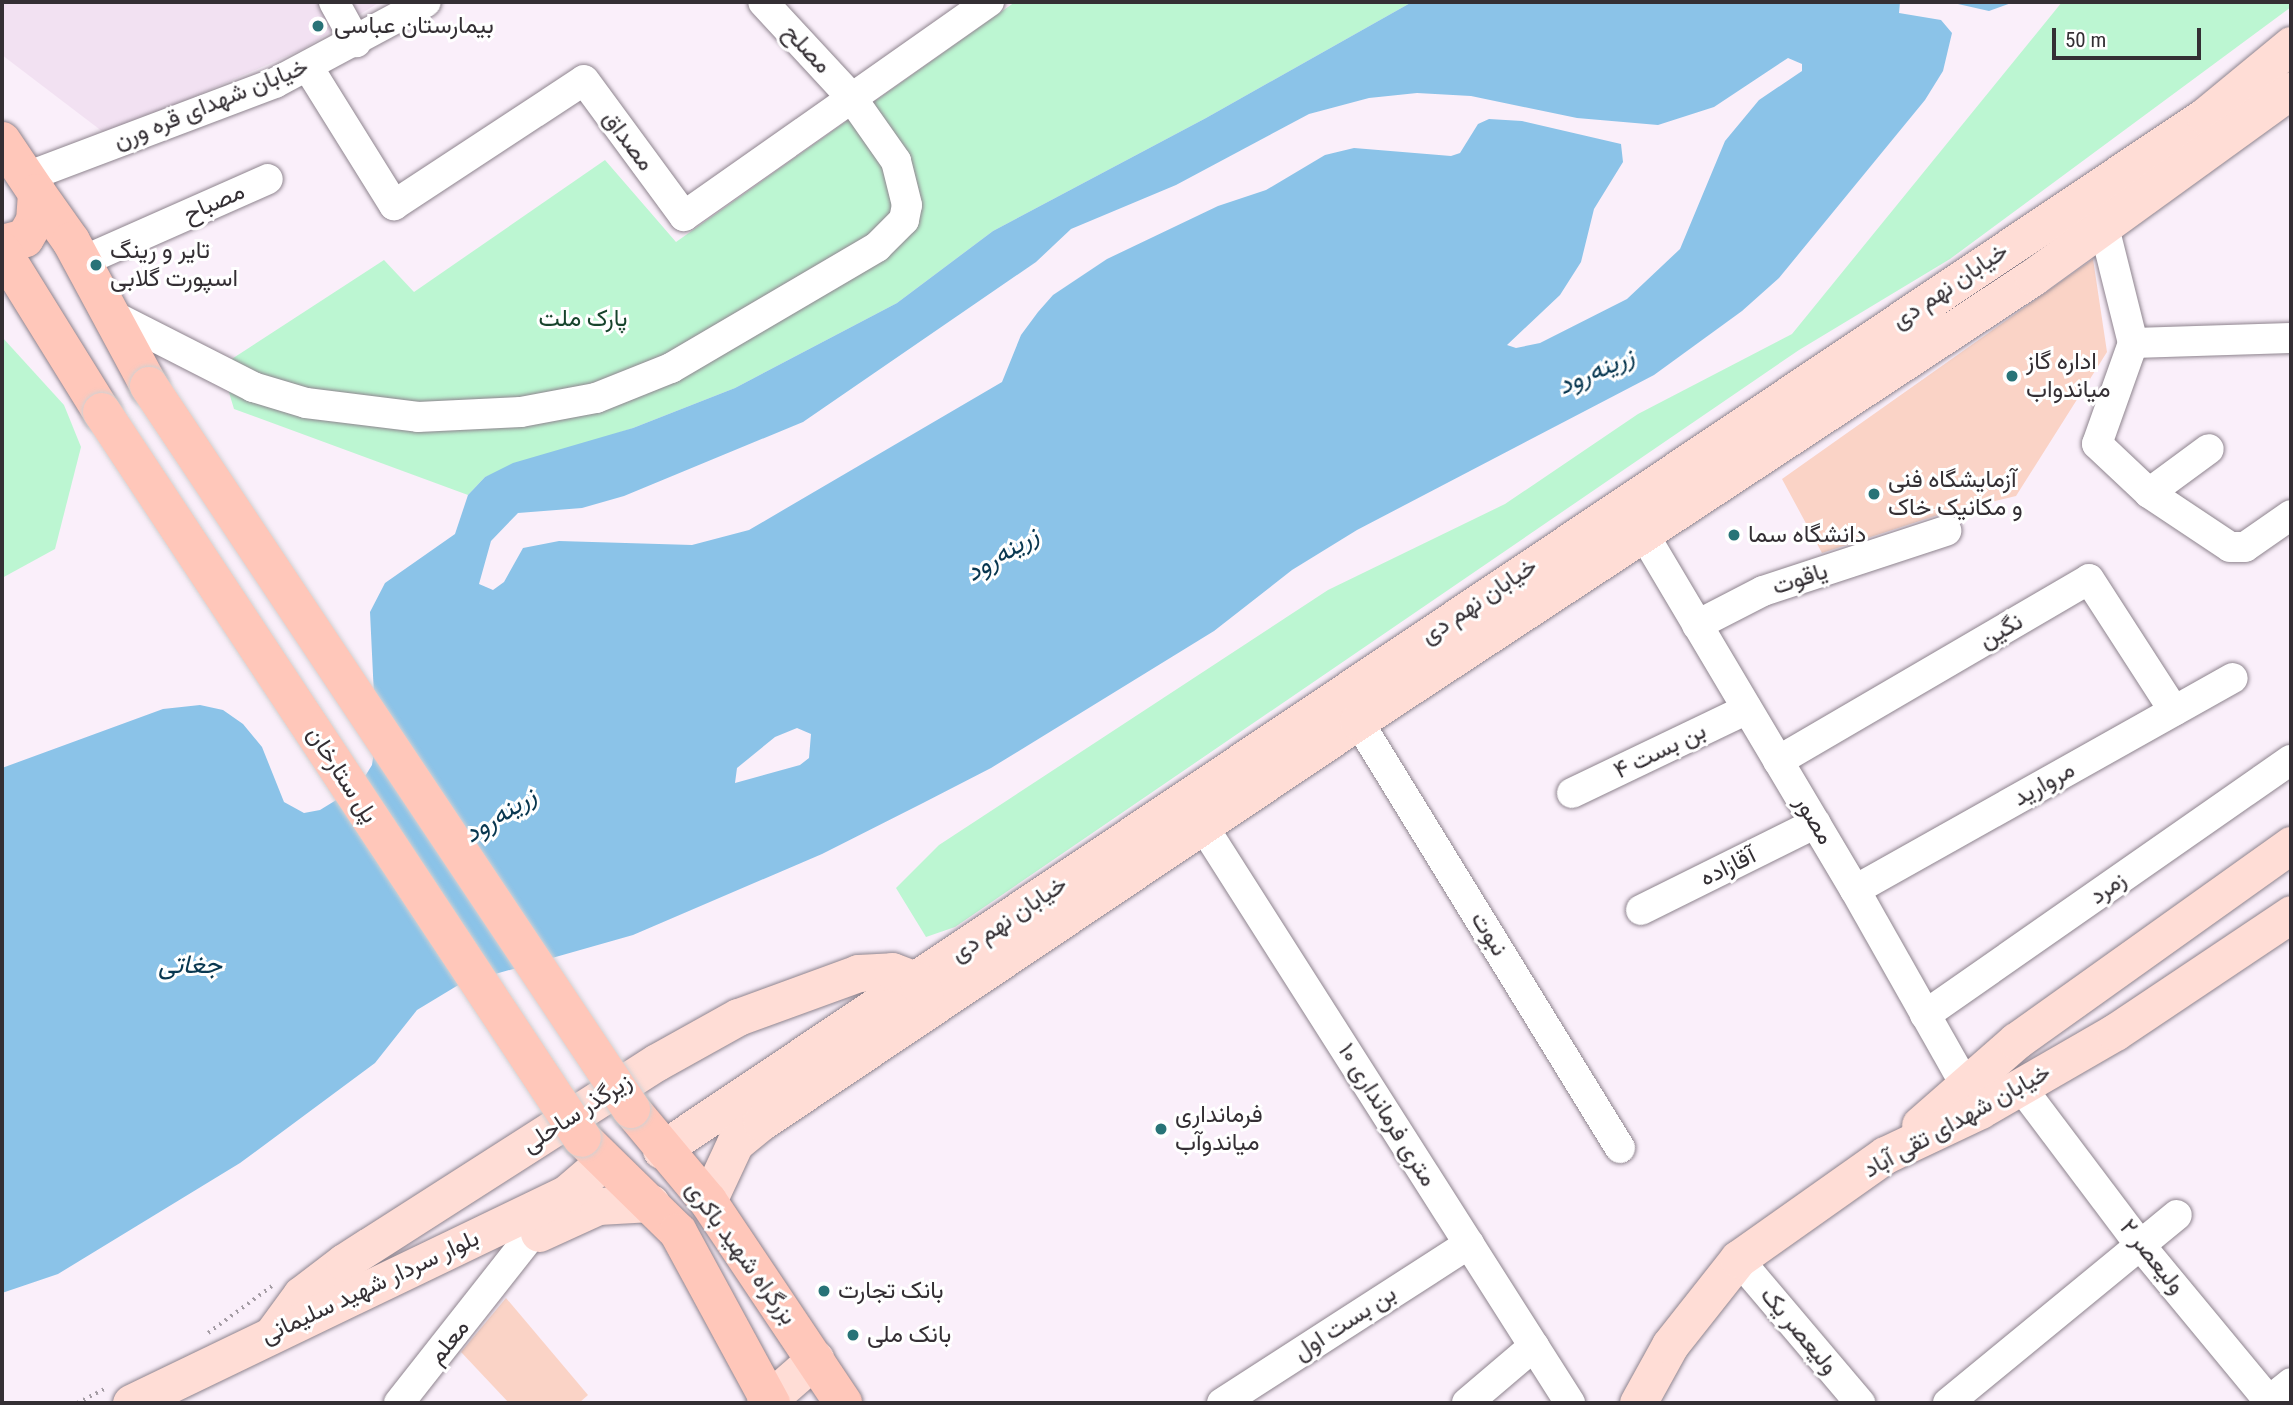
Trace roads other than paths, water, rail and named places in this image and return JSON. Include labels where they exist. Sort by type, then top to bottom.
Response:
[{"type":"highway","points":[[2,141],[83,261],[110,314]]},
{"type":"highway","points":[[2,244],[25,238],[35,221],[33,184]]},
{"type":"highway","name":"پل ستارخان","points":[[2,251],[102,412],[592,1150]]},
{"type":"highway","name":"بزرگراه شهید باکری","points":[[110,314],[149,386],[631,1109],[661,1150],[708,1201],[843,1403]]},
{"type":"highway","name":"بزرگراه شهید باکری","points":[[592,1150],[651,1203],[684,1242],[748,1356],[768,1402]]},
{"type":"main road","name":"خیابان نهم دی","points":[[708,1201],[735,1143],[925,995],[1633,519],[2104,227],[2251,100],[2291,46]]},
{"type":"main road","name":"خیابان نهم دی","points":[[661,1150],[925,995],[1203,826],[1358,721],[1633,519],[2205,116],[2291,90]]},
{"type":"main road","points":[[1972,1099],[2016,1041],[2291,845]]},
{"type":"main road","name":"خیابان شهدای تقی آباد","points":[[1638,1403],[1671,1345],[1738,1259],[1885,1155],[1972,1099],[2021,1087],[2115,1032],[2291,914]]},
{"type":"main road","name":"زیرگذر ساحلی","points":[[274,1332],[301,1295],[344,1262],[692,1043],[738,1017],[858,973],[892,971],[925,995]]},
{"type":"main road","name":"بلوار سردار شهید سلیمانی","points":[[181,1403],[455,1259],[567,1193],[592,1150]]},
{"type":"main road","name":"بلوار سردار شهید سلیمانی","points":[[121,1395],[455,1259],[529,1238],[598,1206],[651,1203]]},
{"type":"main road","points":[[768,1402],[815,1359]]},
{"type":"street","name":"خیابان شهدای قره ورن","points":[[33,184],[308,67],[426,2]]},
{"type":"street","name":"مصلح","points":[[110,314],[253,387],[306,403],[418,417],[521,412],[596,398],[671,368],[877,247],[904,220],[907,205],[896,161],[850,97],[763,2]]},
{"type":"street","name":"مصداق","points":[[308,67],[394,205],[583,80],[684,216],[989,2]]},
{"type":"street","points":[[337,3],[356,42]]},
{"type":"street","name":"مصباح","points":[[83,261],[268,179]]},
{"type":"street","points":[[2104,227],[2133,343],[2097,444],[2149,493],[2230,547],[2245,547],[2291,515]]},
{"type":"street","points":[[2133,343],[2291,338]]},
{"type":"street","points":[[2149,493],[2209,449]]},
{"type":"street","name":"مصور","points":[[1633,519],[1816,823],[1972,1099]]},
{"type":"street","name":"یاقوت","points":[[1697,625],[1763,591],[1946,531]]},
{"type":"street","name":"نگین","points":[[1779,761],[2089,579],[2174,711]]},
{"type":"street","name":"مروارید","points":[[1855,890],[2233,678]]},
{"type":"street","name":"بن بست ۴","points":[[1572,793],[1747,709]]},
{"type":"street","name":"نبوت","points":[[1358,721],[1620,1148]]},
{"type":"street","name":"زمرد","points":[[1924,1016],[2291,760]]},
{"type":"street","name":"آقازاده","points":[[1641,910],[1816,823]]},
{"type":"street","name":"۱۰ متری فرمانداری","points":[[1203,826],[1570,1403]]},
{"type":"street","name":"ولیعصر ۲","points":[[2021,1087],[2140,1245],[2269,1401],[2291,1383]]},
{"type":"street","points":[[1948,1403],[2177,1215]]},
{"type":"street","name":"معلم","points":[[399,1403],[499,1280],[529,1238]]},
{"type":"street","name":"بن بست اول","points":[[1222,1403],[1469,1244]]},
{"type":"street","name":"ولیعصر یک","points":[[1738,1259],[1860,1403]]},
{"type":"street","points":[[1467,1403],[1534,1346]]},
{"type":"water","name":"جغاتی","points":[[1412,2],[1900,2],[1899,13],[1941,20],[1952,33],[1943,71],[1925,100],[1779,278],[1742,311],[1654,375],[1357,530],[1292,570],[1214,631],[991,768],[923,803],[822,854],[633,935],[460,984],[417,1010],[375,1063],[240,1163],[58,1274],[2,1293],[2,768],[163,709],[200,705],[223,710],[243,724],[262,747],[284,802],[304,813],[320,810],[359,786],[372,765],[376,738],[370,612],[385,583],[455,534],[468,495],[485,477],[513,463],[633,428],[735,388],[897,303],[993,231],[1206,118]],"holes":[[[1788,58],[1802,64],[1802,71],[1759,100],[1725,141],[1680,249],[1627,299],[1540,343],[1516,348],[1507,345],[1560,295],[1581,262],[1594,209],[1623,162],[1621,144],[1522,121],[1489,119],[1478,124],[1460,153],[1451,156],[1354,148],[1325,155],[1266,190],[1218,206],[1107,259],[1053,295],[1038,312],[1021,335],[1002,382],[749,530],[692,545],[559,541],[523,548],[504,582],[493,590],[479,584],[491,541],[518,513],[582,508],[624,496],[803,422],[1036,262],[1071,229],[1176,185],[1309,114],[1369,98],[1417,93],[1471,96],[1577,118],[1658,125],[1714,107]],[[797,728],[811,734],[809,758],[800,765],[735,783],[737,768],[775,737]]]},
{"type":"water","points":[[1949,2],[2014,2],[1989,11]]},
{"type":"place","name":"بیمارستان عباسی","points":[[318,26]]},
{"type":"place","name":"تایر و رینگ اسپورت گلابی","points":[[96,265]]},
{"type":"place","name":"اداره گاز میاندواب","points":[[2012,376]]},
{"type":"place","name":"آزمایشگاه فنی و مکانیک خاک","points":[[1874,494]]},
{"type":"place","name":"دانشگاه سما","points":[[1734,535]]},
{"type":"place","name":"فرمانداری میاندوآب","points":[[1161,1129]]},
{"type":"place","name":"بانک تجارت","points":[[824,1291]]},
{"type":"place","name":"بانک ملی","points":[[853,1335]]},
{"type":"park label","name":"پارک ملت","points":[[583,319]]},
{"type":"water label","name":"زرینه‌رود","points":[[1596,371]]},
{"type":"water label","name":"زرینه‌رود","points":[[1002,554]]},
{"type":"water label","name":"زرینه‌رود","points":[[500,815]]}]
